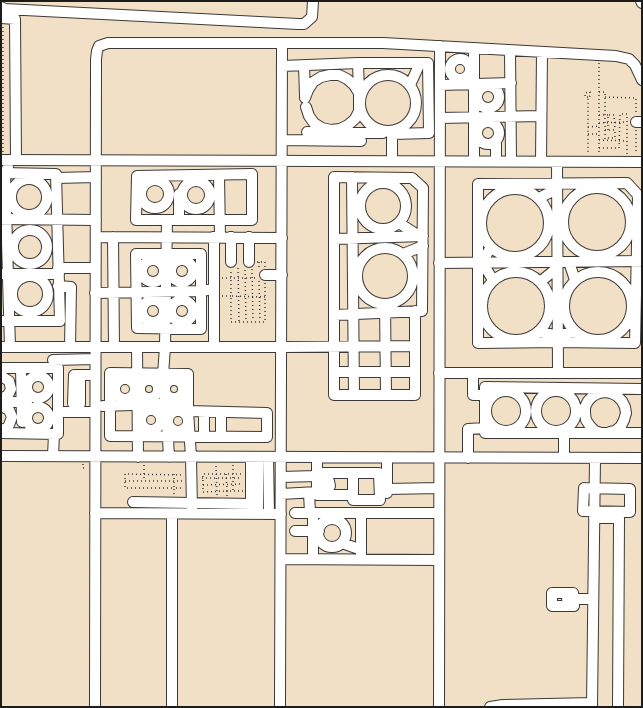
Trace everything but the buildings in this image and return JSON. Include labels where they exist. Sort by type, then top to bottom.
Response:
[{"type":"street","points":[[1,8],[304,24],[312,18],[313,1]]},
{"type":"street","points":[[2,18],[16,19],[8,160],[3,175],[6,197],[6,347],[414,346]]},
{"type":"street","points":[[95,707],[96,59],[99,46],[108,43],[383,43],[440,50],[461,48],[474,51],[542,52],[616,56],[629,59],[635,65],[642,80]]},
{"type":"street","points":[[280,707],[282,43]]},
{"type":"street","points":[[461,48],[476,93],[494,124],[495,136]]},
{"type":"street","points":[[439,707],[440,50]]},
{"type":"street","points":[[440,50],[498,117]]},
{"type":"street","points":[[474,51],[480,140],[511,133]]},
{"type":"street","points":[[510,51],[511,161]]},
{"type":"street","points":[[541,162],[542,52]]},
{"type":"street","points":[[282,66],[329,70],[358,68],[384,63],[428,62],[429,133],[360,134],[310,132]]},
{"type":"street","points":[[384,63],[384,75]]},
{"type":"street","points":[[410,85],[420,63]]},
{"type":"street","points":[[347,79],[358,68]]},
{"type":"street","points":[[358,68],[370,81]]},
{"type":"street","points":[[358,68],[360,134]]},
{"type":"street","points":[[440,68],[476,93],[498,117]]},
{"type":"street","points":[[304,69],[313,82]]},
{"type":"street","points":[[304,69],[306,103],[310,132]]},
{"type":"street","points":[[282,140],[322,128],[331,130],[340,129],[348,125],[355,119],[359,111],[360,102],[362,91],[370,81],[384,75],[394,75],[403,79],[410,85],[416,104],[414,113],[405,125],[395,130],[386,131],[378,129],[369,124],[364,118],[361,110],[360,102],[359,93],[354,85],[347,79],[329,70]]},
{"type":"street","points":[[306,103],[308,90],[313,82],[329,70]]},
{"type":"street","points":[[440,118],[476,93],[511,84]]},
{"type":"street","points":[[441,85],[476,93],[511,97]]},
{"type":"street","points":[[474,161],[476,93]]},
{"type":"street","points":[[416,104],[428,103]]},
{"type":"street","points":[[498,117],[541,116]]},
{"type":"street","points":[[491,161],[498,117]]},
{"type":"street","points":[[310,132],[335,141],[360,134],[369,124]]},
{"type":"street","points":[[348,125],[360,134]]},
{"type":"street","points":[[405,125],[423,133]]},
{"type":"street","points":[[392,134],[392,161]]},
{"type":"street","points":[[8,160],[635,162]]},
{"type":"street","points":[[557,162],[558,339],[564,388]]},
{"type":"street","points":[[3,175],[29,176],[56,174],[56,177]]},
{"type":"street","points":[[136,218],[136,220],[252,220],[252,174],[218,175],[196,180],[174,192]]},
{"type":"street","points":[[214,347],[214,292],[219,220],[215,195],[218,175]]},
{"type":"street","points":[[29,176],[43,185],[46,192],[52,198]]},
{"type":"street","points":[[6,197],[14,186],[29,176]]},
{"type":"street","points":[[179,220],[142,201],[137,176],[155,178],[179,176],[196,180],[208,186],[215,195]]},
{"type":"street","points":[[136,218],[168,200],[174,192],[179,176]]},
{"type":"street","points":[[179,176],[174,192],[179,220]]},
{"type":"street","points":[[43,185],[56,177],[96,177]]},
{"type":"street","points":[[56,177],[52,198],[57,219],[60,321]]},
{"type":"street","points":[[334,314],[386,308],[422,311],[418,279],[422,239],[423,206],[423,188],[412,178],[352,180],[334,177],[334,207],[334,239],[334,276],[334,314],[334,395],[414,395],[414,346],[417,311]]},
{"type":"street","points":[[155,178],[174,192],[183,202],[219,220]]},
{"type":"street","points":[[352,180],[366,189]]},
{"type":"street","points":[[352,180],[356,207],[353,238],[354,395]]},
{"type":"street","points":[[356,207],[366,189],[381,180]]},
{"type":"street","points":[[381,180],[394,186],[402,193],[406,205],[406,212],[399,223],[390,229],[376,249],[367,254],[360,261],[356,280],[359,288],[366,298],[386,308]]},
{"type":"street","points":[[402,193],[418,183]]},
{"type":"street","points":[[594,185],[557,190],[512,186],[488,184],[478,184],[480,223],[480,306],[478,343],[558,339],[635,343],[634,307],[638,258],[634,222],[629,208],[615,192],[594,185],[575,196],[568,204],[564,214],[557,222],[548,232],[541,245],[535,251],[512,264],[502,274],[493,280],[486,288],[480,306],[484,321],[491,330],[501,337],[512,341],[524,340],[535,335],[544,326],[549,315],[557,306],[564,298],[568,288],[575,280],[584,274],[605,272],[620,280],[629,292],[634,307],[626,326],[617,335],[606,340],[594,341],[583,337],[573,330],[566,321],[557,306],[540,282],[533,276],[523,272],[512,264],[491,247],[484,237],[480,223],[486,205],[492,197],[512,186],[532,193],[539,198],[557,222],[573,246],[583,253],[594,256],[606,255],[621,247],[631,231],[634,222],[638,195],[626,183],[594,185]]},
{"type":"street","points":[[488,184],[492,197]]},
{"type":"street","points":[[136,218],[140,188]]},
{"type":"street","points":[[539,198],[557,190]]},
{"type":"street","points":[[557,190],[572,200]]},
{"type":"street","points":[[625,202],[636,193]]},
{"type":"street","points":[[179,220],[210,200],[215,195]]},
{"type":"street","points":[[5,247],[52,198]]},
{"type":"street","points":[[406,205],[423,206]]},
{"type":"street","points":[[156,207],[156,220]]},
{"type":"street","points":[[334,207],[356,207]]},
{"type":"street","points":[[356,207],[367,224],[374,228],[395,249],[403,254],[418,279]]},
{"type":"street","points":[[195,220],[196,208]]},
{"type":"street","points":[[42,210],[57,219]]},
{"type":"street","points":[[6,218],[26,224],[57,219],[96,220]]},
{"type":"street","points":[[6,218],[26,224],[45,238],[46,251],[58,279]]},
{"type":"street","points":[[41,234],[57,219]]},
{"type":"street","points":[[140,457],[165,347],[167,220]]},
{"type":"street","points":[[399,223],[422,239]]},
{"type":"street","points":[[353,238],[367,224]]},
{"type":"street","points":[[96,237],[282,238]]},
{"type":"street","points":[[113,237],[114,347]]},
{"type":"street","points":[[231,237],[231,262]]},
{"type":"street","points":[[249,238],[253,262]]},
{"type":"street","points":[[353,238],[367,254]]},
{"type":"street","points":[[334,239],[422,239]]},
{"type":"street","points":[[403,254],[422,239]]},
{"type":"street","points":[[541,245],[557,260]]},
{"type":"street","points":[[5,273],[28,269],[37,263],[46,251],[58,246]]},
{"type":"street","points":[[540,282],[557,260],[573,246]]},
{"type":"street","points":[[5,247],[28,269],[58,279],[71,286],[70,347]]},
{"type":"street","points":[[480,262],[491,247]]},
{"type":"street","points":[[621,247],[638,258]]},
{"type":"street","points":[[167,290],[136,254],[136,256],[167,290],[202,328],[202,327],[167,290]]},
{"type":"street","points":[[167,290],[136,327],[167,290],[201,254],[201,256],[167,290]]},
{"type":"street","points":[[439,263],[480,262],[512,264],[557,260],[569,262],[638,258]]},
{"type":"street","points":[[5,273],[18,260]]},
{"type":"street","points":[[594,272],[595,261]]},
{"type":"street","points":[[480,262],[493,280]]},
{"type":"street","points":[[569,262],[575,280]]},
{"type":"street","points":[[43,283],[95,268]]},
{"type":"street","points":[[620,280],[636,272]]},
{"type":"street","points":[[5,273],[18,282]]},
{"type":"street","points":[[262,276],[282,275]]},
{"type":"street","points":[[334,276],[353,275]]},
{"type":"street","points":[[7,293],[14,288],[18,282],[27,277],[33,277],[39,279],[43,283],[48,294]]},
{"type":"street","points":[[30,317],[35,311],[43,306],[47,300],[48,294],[58,279]]},
{"type":"street","points":[[386,308],[403,298],[418,279]]},
{"type":"street","points":[[95,293],[167,290],[214,292]]},
{"type":"street","points":[[136,292],[167,290],[201,291]]},
{"type":"street","points":[[136,292],[167,290],[201,291]]},
{"type":"street","points":[[7,293],[16,305],[30,317]]},
{"type":"street","points":[[353,312],[366,298]]},
{"type":"street","points":[[403,298],[417,311]]},
{"type":"street","points":[[43,306],[60,321]]},
{"type":"street","points":[[6,317],[19,308]]},
{"type":"street","points":[[386,308],[386,395]]},
{"type":"street","points":[[6,317],[30,317],[60,321]]},
{"type":"street","points":[[478,335],[491,330]]},
{"type":"street","points":[[558,339],[573,330]]},
{"type":"street","points":[[539,331],[558,339]]},
{"type":"street","points":[[621,331],[636,336]]},
{"type":"street","points":[[26,409],[44,397],[50,386],[55,366],[53,347]]},
{"type":"street","points":[[137,347],[151,406],[169,457]]},
{"type":"street","points":[[26,409],[28,381],[34,374],[55,366],[95,359]]},
{"type":"street","points":[[1,368],[21,370],[41,376],[50,386]]},
{"type":"street","points":[[21,370],[26,409],[56,434]]},
{"type":"street","points":[[334,372],[414,372]]},
{"type":"street","points":[[439,373],[642,373]]},
{"type":"street","points":[[473,373],[473,395],[487,395]]},
{"type":"street","points":[[188,374],[188,376],[151,406],[188,374]]},
{"type":"street","points":[[80,375],[95,375]]},
{"type":"street","points":[[26,409],[50,386]]},
{"type":"street","points":[[581,413],[575,408],[571,398],[563,392],[485,387],[487,395],[485,412],[488,429],[485,433],[534,430],[566,430],[605,433],[625,431],[642,433]]},
{"type":"street","points":[[522,399],[535,391],[564,388],[586,391],[629,391],[642,389]]},
{"type":"street","points":[[506,389],[522,399],[532,412]]},
{"type":"street","points":[[605,390],[617,396],[622,401],[627,413]]},
{"type":"street","points":[[534,430],[532,412],[535,391]]},
{"type":"street","points":[[571,398],[586,391]]},
{"type":"street","points":[[584,431],[581,413],[586,391]]},
{"type":"street","points":[[617,396],[629,391]]},
{"type":"street","points":[[625,431],[629,391]]},
{"type":"street","points":[[26,409],[95,409],[151,406],[204,412],[267,413],[267,437],[204,437],[151,406]]},
{"type":"street","points":[[151,406],[191,457],[192,514]]},
{"type":"street","points":[[26,409],[56,434]]},
{"type":"street","points":[[204,412],[204,437]]},
{"type":"street","points":[[221,412],[221,437]]},
{"type":"street","points":[[504,432],[511,431],[518,427],[532,412]]},
{"type":"street","points":[[564,458],[566,430],[581,413]]},
{"type":"street","points":[[518,427],[534,430]]},
{"type":"street","points":[[468,458],[468,428],[488,429]]},
{"type":"street","points":[[53,456],[56,434]]},
{"type":"street","points":[[1,456],[642,458]]},
{"type":"street","points":[[259,457],[281,484],[345,485]]},
{"type":"street","points":[[259,457],[254,469],[252,496],[269,514],[281,514]]},
{"type":"street","points":[[317,457],[345,485]]},
{"type":"street","points":[[312,513],[345,485],[387,458]]},
{"type":"street","points":[[490,707],[521,703],[551,703],[569,698],[569,706],[592,705],[595,458]]},
{"type":"street","points":[[254,469],[268,469]]},
{"type":"street","points":[[268,469],[269,514]]},
{"type":"street","points":[[133,502],[227,504],[252,496],[268,484],[439,488]]},
{"type":"street","points":[[269,498],[281,484]]},
{"type":"street","points":[[594,488],[630,489],[630,512],[594,515]]},
{"type":"street","points":[[95,513],[192,514],[252,496],[269,498]]},
{"type":"street","points":[[295,513],[312,513],[333,516],[439,513]]},
{"type":"street","points":[[312,513],[317,535],[313,559]]},
{"type":"street","points":[[172,514],[172,707]]},
{"type":"street","points":[[361,515],[361,559]]},
{"type":"street","points":[[339,539],[361,515]]},
{"type":"street","points":[[594,515],[619,518],[618,707]]},
{"type":"street","points":[[317,535],[333,516]]},
{"type":"street","points":[[333,516],[338,520],[339,539]]},
{"type":"street","points":[[295,531],[317,535],[324,544],[361,533]]},
{"type":"street","points":[[339,539],[356,548]]},
{"type":"street","points":[[281,559],[439,560]]},
{"type":"street","points":[[552,600],[593,599]]},
{"type":"path","points":[[2,18],[8,160]]},
{"type":"path","points":[[599,55],[599,162]]},
{"type":"path","points":[[599,92],[605,92],[605,139]]},
{"type":"path","points":[[588,97],[588,162]]},
{"type":"path","points":[[605,97],[636,98],[635,162]]},
{"type":"path","points":[[599,148],[619,148],[620,114]]},
{"type":"path","points":[[599,115],[627,114],[635,122]]},
{"type":"path","points":[[608,115],[608,130]]},
{"type":"path","points":[[614,115],[615,139]]},
{"type":"path","points":[[599,123],[635,122]]},
{"type":"path","points":[[635,122],[627,141],[635,162]]},
{"type":"path","points":[[588,127],[599,126]]},
{"type":"path","points":[[605,130],[615,130]]},
{"type":"path","points":[[588,134],[599,134]]},
{"type":"path","points":[[599,140],[615,139],[627,141]]},
{"type":"path","points":[[239,322],[238,262],[231,262],[231,322],[239,322],[246,322],[253,322],[260,321],[265,322],[265,296],[262,276],[253,262]]},
{"type":"path","points":[[246,322],[244,262],[265,262],[260,297],[260,321]]},
{"type":"path","points":[[253,262],[253,322]]},
{"type":"path","points":[[231,278],[252,278],[262,276]]},
{"type":"path","points":[[214,292],[231,296],[265,296]]},
{"type":"path","points":[[140,457],[144,481]]},
{"type":"path","points":[[125,474],[144,474],[184,474],[184,489],[125,488],[125,474]]},
{"type":"path","points":[[173,503],[174,474]]},
{"type":"path","points":[[203,474],[244,474],[252,496],[233,491],[203,492],[203,474]]},
{"type":"path","points":[[216,474],[217,492]]},
{"type":"path","points":[[226,474],[227,504]]},
{"type":"path","points":[[233,474],[233,491]]},
{"type":"path","points":[[203,478],[233,478],[252,496]]},
{"type":"path","points":[[125,481],[183,481]]},
{"type":"path","points":[[203,485],[244,484],[252,496]]}]
